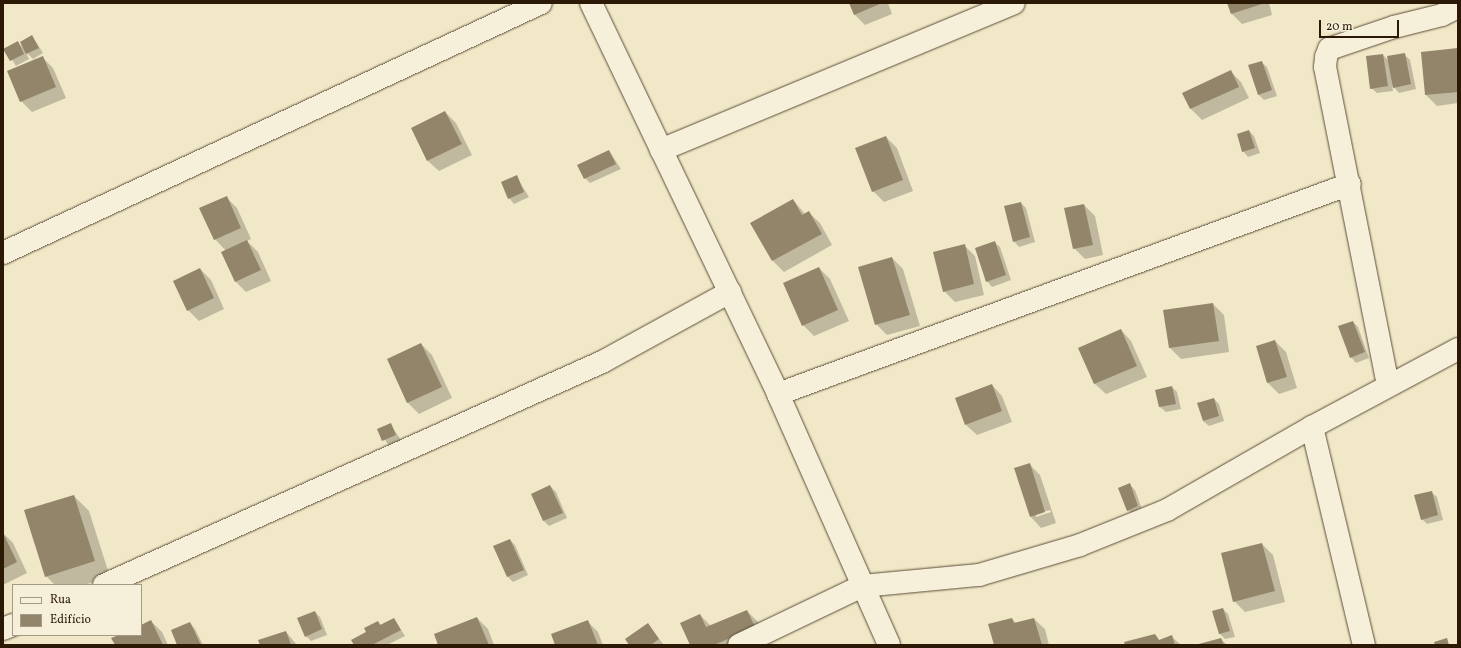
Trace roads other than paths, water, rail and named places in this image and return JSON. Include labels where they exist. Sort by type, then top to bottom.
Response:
[{"type":"street","points":[[3,253],[541,3]]},
{"type":"street","points":[[591,3],[778,394],[889,645]]},
{"type":"street","points":[[661,150],[1014,3]]},
{"type":"street","points":[[1388,385],[1350,184],[1325,67],[1329,49],[1394,27],[1442,15],[1458,7]]},
{"type":"street","points":[[778,394],[1350,184]]},
{"type":"street","points":[[106,584],[602,362],[730,292]]},
{"type":"street","points":[[739,645],[862,586],[979,575],[1080,544],[1167,510],[1312,426],[1458,349]]},
{"type":"street","points":[[1312,426],[1364,645]]}]
